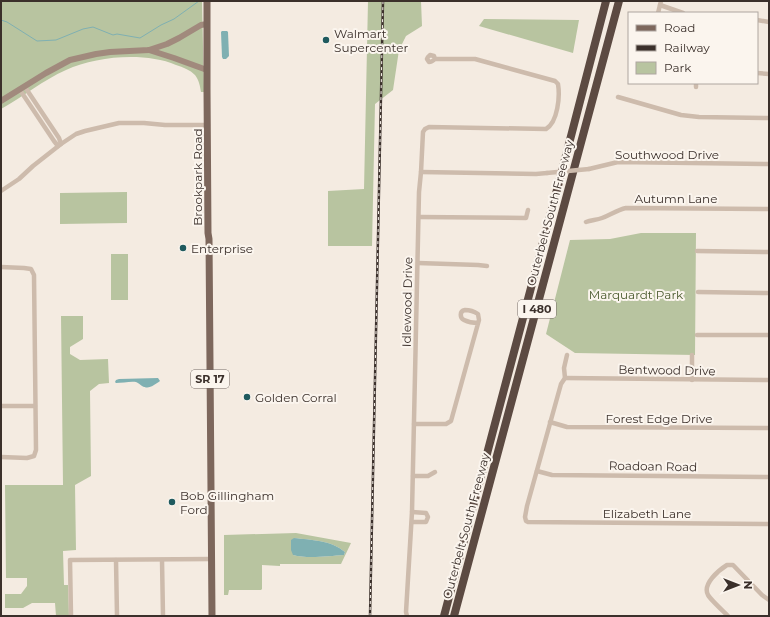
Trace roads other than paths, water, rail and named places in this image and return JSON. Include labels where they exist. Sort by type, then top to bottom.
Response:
[{"type":"highway","name":"Outerbelt South Freeway","points":[[444,616],[606,1]]},
{"type":"highway","name":"Outerbelt South Freeway","points":[[454,616],[620,1]]},
{"type":"main road","name":"Brookpark Road","points":[[208,5],[207,70],[212,616]]},
{"type":"street","points":[[660,3],[681,12]]},
{"type":"street","points":[[758,20],[769,22]]},
{"type":"street","points":[[1,101],[70,60],[110,52],[149,50],[167,44],[201,25],[207,24]]},
{"type":"street","points":[[149,50],[207,70]]},
{"type":"street","name":"Idlewood Drive","points":[[407,616],[406,612],[412,522],[419,192],[422,135],[425,129],[429,128],[546,129],[550,127],[553,121],[559,101],[558,84],[555,81],[475,59],[435,59]]},
{"type":"street","points":[[758,73],[769,74]]},
{"type":"street","points":[[22,88],[50,124],[59,138],[59,145]]},
{"type":"street","points":[[22,88],[45,128],[59,145]]},
{"type":"street","points":[[618,97],[681,114],[699,117],[769,118]]},
{"type":"street","points":[[34,110],[38,107]]},
{"type":"street","points":[[1,191],[19,179],[59,145],[76,134],[119,123],[208,126]]},
{"type":"street","points":[[45,128],[50,124]]},
{"type":"street","name":"Southwood Drive","points":[[421,172],[536,174],[589,169],[618,162],[769,164]]},
{"type":"street","name":"Autumn Lane","points":[[586,222],[602,218],[617,210],[626,208],[769,209]]},
{"type":"street","points":[[419,217],[526,218],[528,210]]},
{"type":"street","points":[[697,251],[769,252]]},
{"type":"street","points":[[418,263],[487,266]]},
{"type":"street","points":[[1,267],[31,269],[34,275],[36,406],[36,450],[34,456],[27,458],[1,457]]},
{"type":"street","points":[[698,292],[769,293]]},
{"type":"street","points":[[414,424],[446,424],[451,421],[478,323]]},
{"type":"street","points":[[697,335],[769,335]]},
{"type":"street","points":[[537,471],[561,384],[565,378],[564,368],[567,355]]},
{"type":"street","points":[[692,355],[692,380]]},
{"type":"street","name":"Bentwood Drive","points":[[565,378],[769,380]]},
{"type":"street","points":[[1,406],[36,406]]},
{"type":"street","name":"Forest Edge Drive","points":[[550,422],[567,427],[769,428]]},
{"type":"street","name":"Roadoan Road","points":[[537,471],[552,475],[769,477]]},
{"type":"street","name":"Elizabeth Lane","points":[[537,471],[527,506],[525,518],[528,522],[769,524]]},
{"type":"street","points":[[413,476],[428,476],[435,472]]},
{"type":"street","points":[[412,512],[426,513],[428,518],[426,522],[412,522]]},
{"type":"street","points":[[71,616],[70,560],[212,559]]},
{"type":"street","points":[[116,560],[117,616]]},
{"type":"street","points":[[162,560],[163,616]]},
{"type":"street","points":[[727,616],[708,594],[707,588],[709,581],[727,565],[733,565],[762,596],[769,600]]},
{"type":"water","points":[[222,31],[228,32],[229,56],[226,59],[223,59],[222,57]]},
{"type":"water","points":[[158,378],[160,381],[147,387],[136,382],[115,382],[119,379]]},
{"type":"water","points":[[294,538],[327,543],[334,545],[345,552],[344,555],[311,557],[293,555],[291,550],[291,540]]},
{"type":"waterway","points":[[1,20],[7,22],[37,41],[56,40],[83,29],[93,27],[113,35],[117,34],[140,38],[174,19],[199,1]]},
{"type":"railway","points":[[370,616],[383,1]]},
{"type":"place","name":"Walmart Supercenter","points":[[326,40]]},
{"type":"place","name":"Enterprise","points":[[183,248]]},
{"type":"place","name":"Golden Corral","points":[[247,397]]},
{"type":"place","name":"Bob Gillingham Ford","points":[[172,502]]},
{"type":"park label","name":"Marquardt Park","points":[[636,294]]}]
